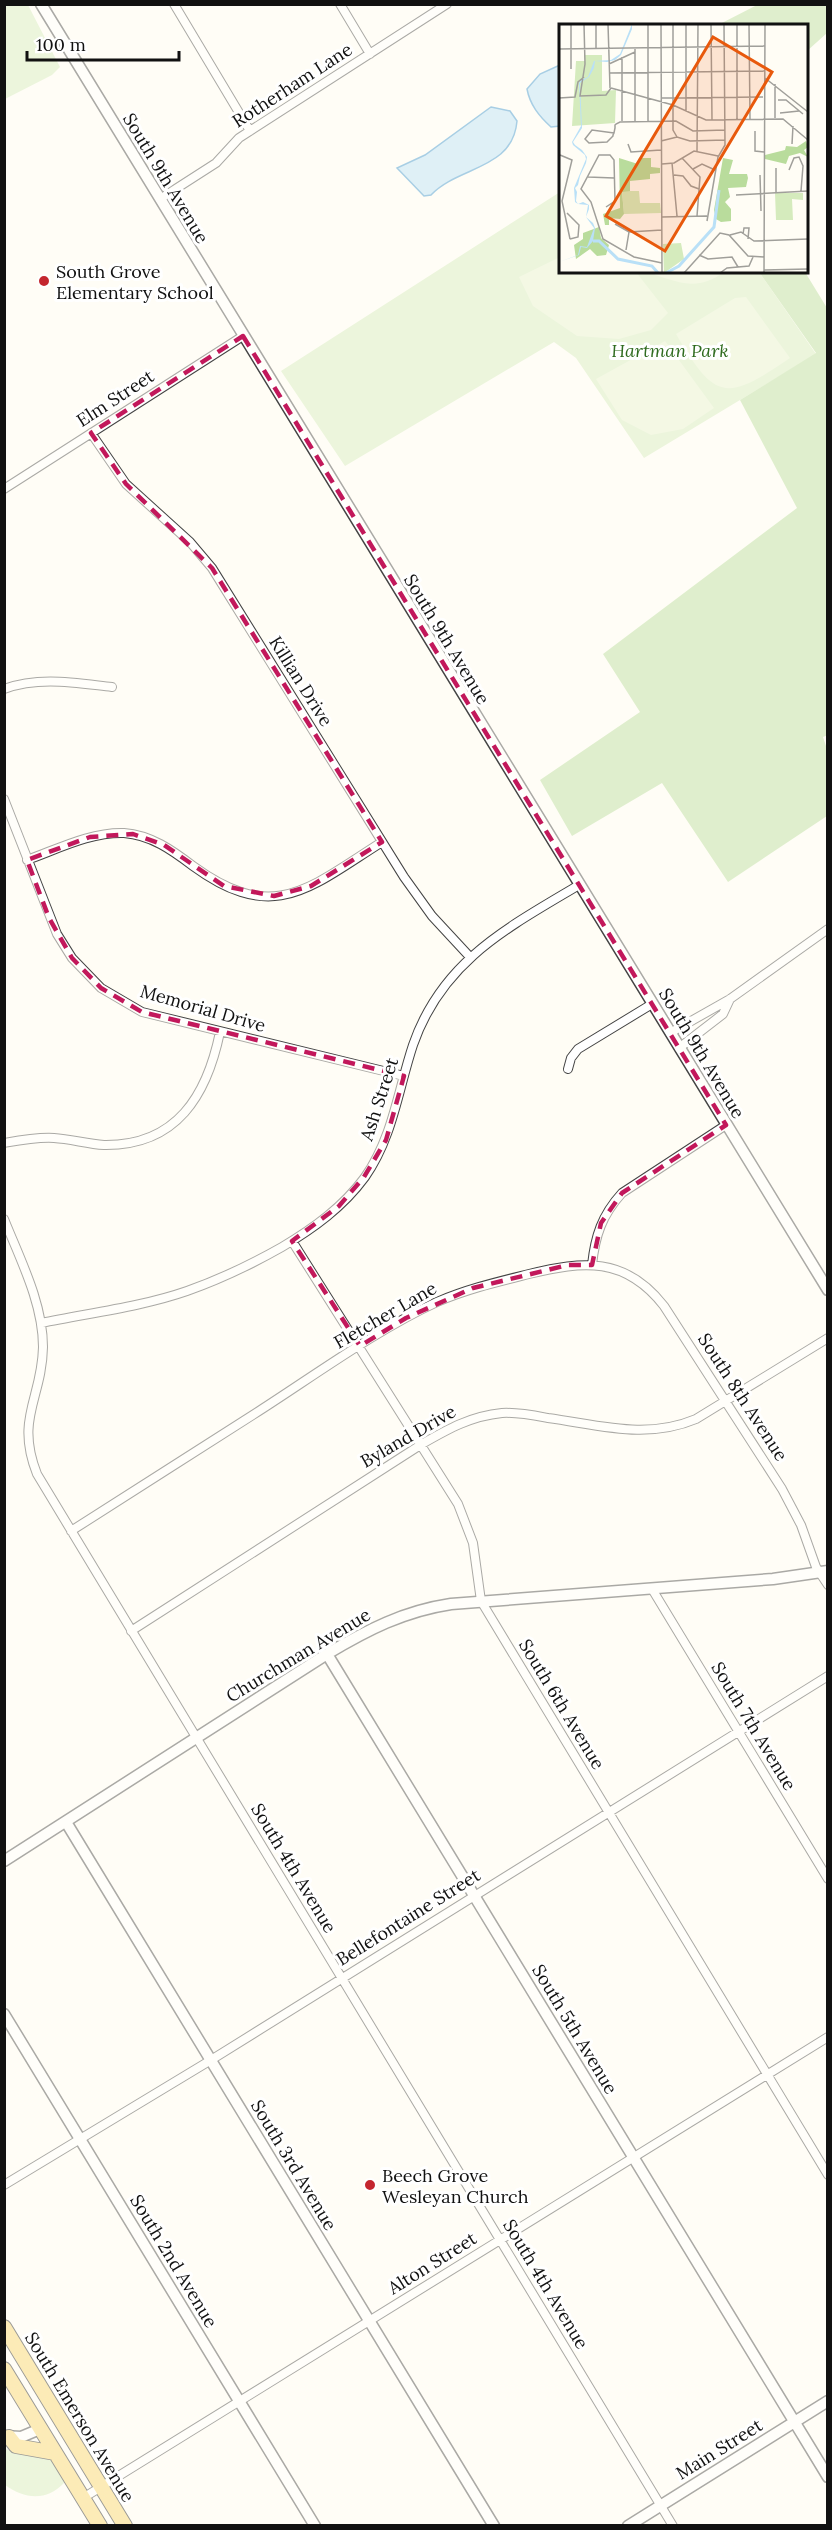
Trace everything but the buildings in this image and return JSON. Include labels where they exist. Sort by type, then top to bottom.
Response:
[{"type":"main road","name":"South Emerson Avenue","points":[[4,2327],[125,2526]]},
{"type":"main road","points":[[4,2369],[100,2526]]},
{"type":"main road","points":[[7,2437],[15,2446],[55,2453]]},
{"type":"street","name":"South 9th Avenue","points":[[40,4],[828,1290]]},
{"type":"street","points":[[174,4],[250,130]]},
{"type":"street","points":[[340,4],[370,54]]},
{"type":"street","name":"Rotherham Lane","points":[[160,199],[216,163],[239,138],[250,130],[447,4]]},
{"type":"street","name":"Elm Street","points":[[4,489],[243,336]]},
{"type":"street","name":"Killian Drive","points":[[91,433],[126,484],[183,535],[212,568],[382,842],[426,908],[470,957]]},
{"type":"street","points":[[4,689],[51,681],[112,687]]},
{"type":"street","name":"Memorial Drive","points":[[4,799],[49,918],[64,948],[100,988],[142,1012],[404,1076]]},
{"type":"street","points":[[27,860],[90,837],[133,834],[164,845],[224,886],[246,894],[274,896],[293,893],[311,886],[382,842]]},
{"type":"street","name":"Ash Street","points":[[41,1323],[188,1291],[241,1270],[292,1241],[339,1206],[364,1177],[386,1140],[422,1022],[436,996],[455,971],[501,932],[579,885]]},
{"type":"street","points":[[670,1033],[730,999],[828,929]]},
{"type":"street","points":[[679,1048],[723,1014],[730,999]]},
{"type":"street","points":[[568,1069],[571,1058],[578,1049],[652,1004]]},
{"type":"street","points":[[4,1143],[45,1137],[107,1145],[135,1141],[157,1132],[180,1117],[200,1093],[214,1061],[220,1032]]},
{"type":"street","points":[[592,1265],[594,1245],[601,1223],[610,1207],[622,1193],[726,1125]]},
{"type":"street","name":"South 4th Avenue","points":[[4,1219],[41,1323],[42,1358],[28,1415],[28,1442],[37,1474],[673,2526]]},
{"type":"street","name":"South 6th Avenue","points":[[292,1241],[449,1487],[473,1543],[481,1601],[828,2175]]},
{"type":"street","name":"Fletcher Lane","points":[[71,1531],[406,1318],[439,1301],[474,1288],[568,1265],[592,1265]]},
{"type":"street","name":"South 8th Avenue","points":[[592,1265],[610,1268],[628,1275],[655,1295],[670,1313],[787,1498],[824,1572],[828,1585]]},
{"type":"street","name":"Byland Drive","points":[[131,1631],[422,1444],[460,1422],[500,1413],[524,1414],[638,1431],[657,1431],[688,1423],[828,1338]]},
{"type":"street","name":"Churchman Avenue","points":[[4,1861],[327,1654],[367,1630],[395,1618],[434,1606],[652,1589],[824,1572]]},
{"type":"street","name":"South 7th Avenue","points":[[652,1589],[828,1879]]},
{"type":"street","name":"South 5th Avenue","points":[[327,1654],[828,2477]]},
{"type":"street","name":"Bellefontaine Street","points":[[4,2185],[211,2060],[828,1676]]},
{"type":"street","name":"South 3rd Avenue","points":[[66,1822],[494,2526]]},
{"type":"street","name":"South 2nd Avenue","points":[[4,2014],[315,2526]]},
{"type":"street","name":"Alton Street","points":[[83,2498],[828,2037]]},
{"type":"street","name":"Main Street","points":[[628,2526],[828,2402]]},
{"type":"street","points":[[7,2437],[28,2436],[58,2416]]},
{"type":"highlighted area","points":[[243,336],[726,1125],[622,1193],[601,1223],[592,1265],[568,1265],[473,1288],[406,1318],[360,1346],[292,1241],[339,1206],[364,1177],[386,1140],[404,1076],[142,1012],[101,988],[72,958],[49,918],[27,860],[90,837],[133,834],[164,845],[224,886],[274,896],[311,886],[382,842],[212,568],[126,484],[91,433]]},
{"type":"green space","points":[[4,5],[28,5],[60,67],[52,75],[5,99]]},
{"type":"green space","points":[[757,5],[827,5],[827,33],[808,50],[808,24],[720,24]]},
{"type":"green space","name":"Hartman Park","points":[[559,193],[559,273],[760,273],[816,354],[644,458],[576,358],[554,342],[345,466],[281,371]]},
{"type":"green space","points":[[559,257],[559,273],[637,273],[668,313],[651,330],[619,339],[577,336],[533,306],[519,277]]},
{"type":"green space","points":[[654,273],[722,273],[707,281],[691,284]]},
{"type":"green space","points":[[760,273],[806,273],[827,308],[828,735],[823,737],[827,749],[827,816],[728,882],[662,783],[572,836],[540,780],[640,712],[603,654],[797,508],[740,400],[816,353]]},
{"type":"green space","points":[[746,297],[790,358],[751,382],[724,388],[712,383],[701,372],[676,334],[735,298]]},
{"type":"green space","points":[[665,341],[714,408],[683,429],[651,435],[622,420],[596,379]]},
{"type":"green space","points":[[5,2449],[50,2457],[65,2482],[50,2493],[43,2495],[28,2495],[13,2490],[5,2485]]},
{"type":"water","points":[[559,65],[559,126],[551,127],[530,100],[527,89],[540,74]]},
{"type":"water","points":[[491,107],[510,111],[517,121],[513,137],[506,149],[483,166],[455,178],[431,195],[424,196],[397,168],[425,155]]},
{"type":"place","name":"South Grove Elementary School","points":[[44,281]]},
{"type":"place","name":"Beech Grove Wesleyan Church","points":[[370,2185]]}]
